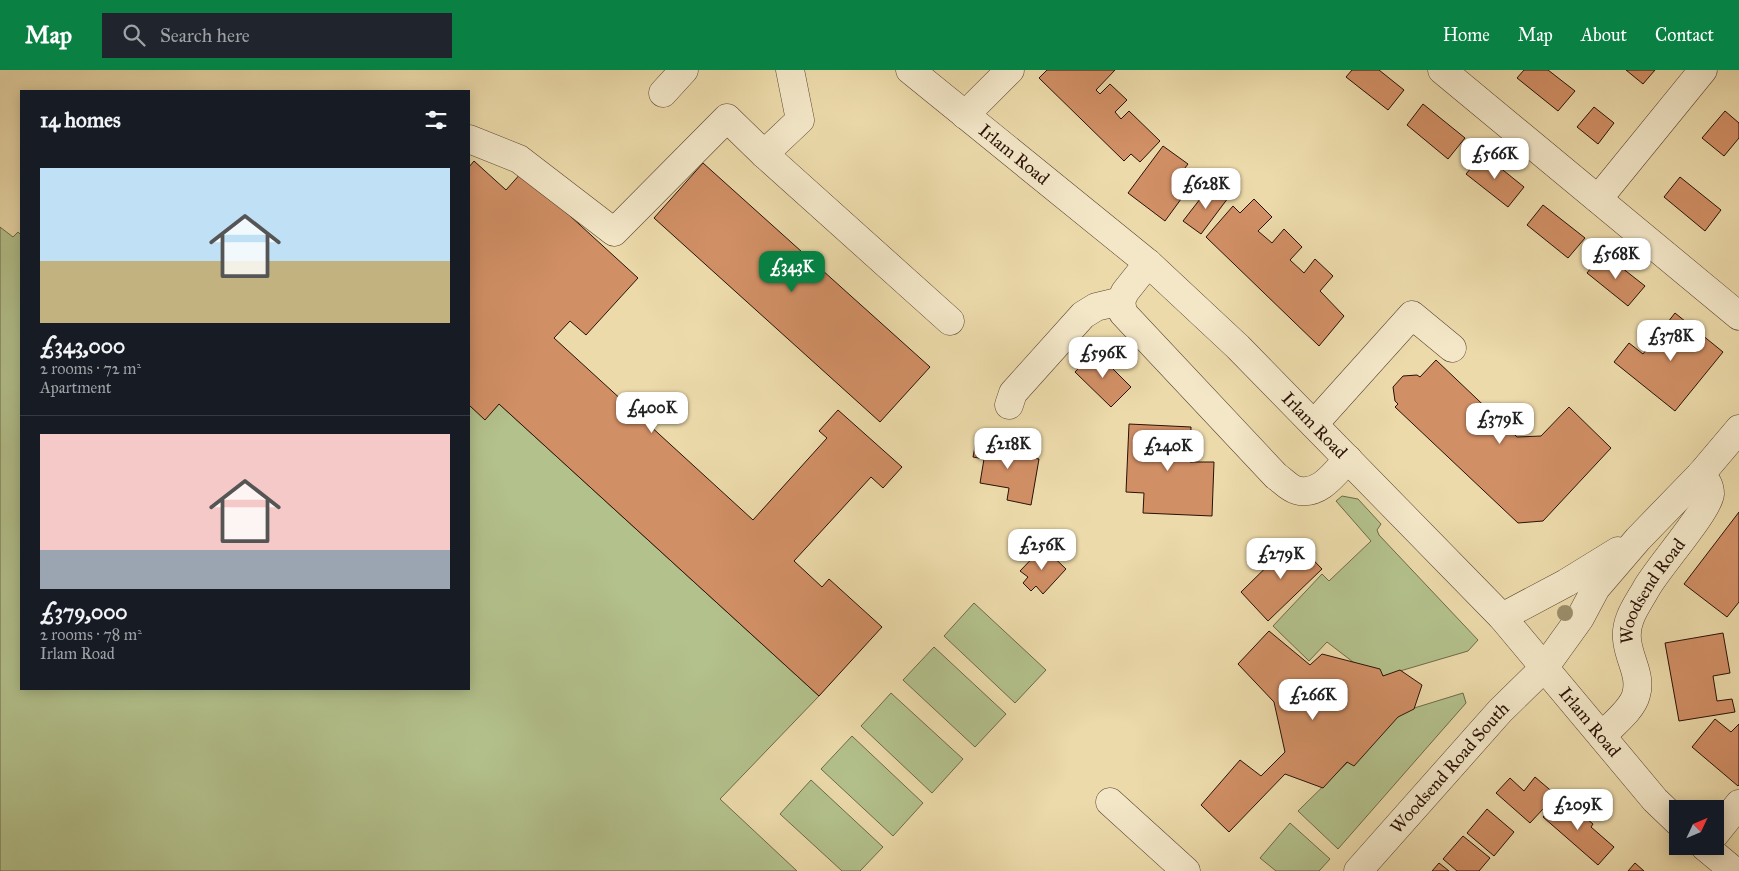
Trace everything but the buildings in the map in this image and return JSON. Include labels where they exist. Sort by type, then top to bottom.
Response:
[{"type":"street","points":[[663,93],[684,70]]},
{"type":"street","points":[[764,154],[800,120],[790,70]]},
{"type":"street","name":"Irlam Road","points":[[910,70],[1148,263],[1238,347],[1502,618],[1655,800],[1669,813]]},
{"type":"street","points":[[965,115],[1010,70]]},
{"type":"street","points":[[1442,70],[1739,316]]},
{"type":"street","points":[[1598,199],[1703,70]]},
{"type":"street","points":[[470,139],[520,159],[614,232],[726,118],[950,322]]},
{"type":"street","points":[[1148,263],[1125,292],[1121,301],[1123,313],[1276,476],[1296,490],[1310,490],[1325,485],[1348,459]]},
{"type":"street","points":[[1009,405],[1013,393],[1083,315],[1096,307],[1121,301]]},
{"type":"street","points":[[1314,424],[1412,315],[1452,348]]},
{"type":"street","name":"Woodsend Road","points":[[1544,668],[1580,618],[1596,588],[1638,539],[1701,474],[1739,429]]},
{"type":"street","name":"Woodsend Road","points":[[1602,736],[1628,708],[1636,695],[1638,679],[1626,639],[1629,619],[1647,586],[1710,497],[1710,485],[1701,474]]},
{"type":"street","name":"Woodsend Road","points":[[1502,618],[1566,583],[1638,539]]},
{"type":"street","name":"Woodsend Road South","points":[[1358,871],[1500,711],[1544,668]]},
{"type":"street","points":[[1110,802],[1186,871]]},
{"type":"street","points":[[1724,822],[1739,804]]},
{"type":"street","points":[[1719,855],[1734,871]]},
{"type":"green space","points":[[0,227],[13,237],[18,232],[20,234],[20,690],[470,690],[470,406],[485,419],[499,404],[819,696],[720,799],[797,871],[0,871]]},
{"type":"green space","points":[[1342,496],[1358,499],[1381,524],[1377,530],[1379,535],[1478,640],[1468,651],[1383,676],[1353,662],[1327,642],[1309,661],[1273,626],[1322,574],[1329,581],[1371,541],[1336,501]]},
{"type":"green space","points":[[974,603],[1046,670],[1015,703],[944,636]]},
{"type":"green space","points":[[934,647],[1006,714],[975,747],[903,680]]},
{"type":"green space","points":[[891,693],[963,759],[932,793],[861,726]]},
{"type":"green space","points":[[1463,693],[1466,703],[1338,849],[1298,811],[1398,713]]},
{"type":"green space","points":[[852,736],[923,803],[893,836],[821,769]]},
{"type":"green space","points":[[811,780],[883,847],[860,871],[842,871],[780,814]]},
{"type":"green space","points":[[1290,823],[1330,859],[1319,871],[1276,871],[1260,858]]}]
